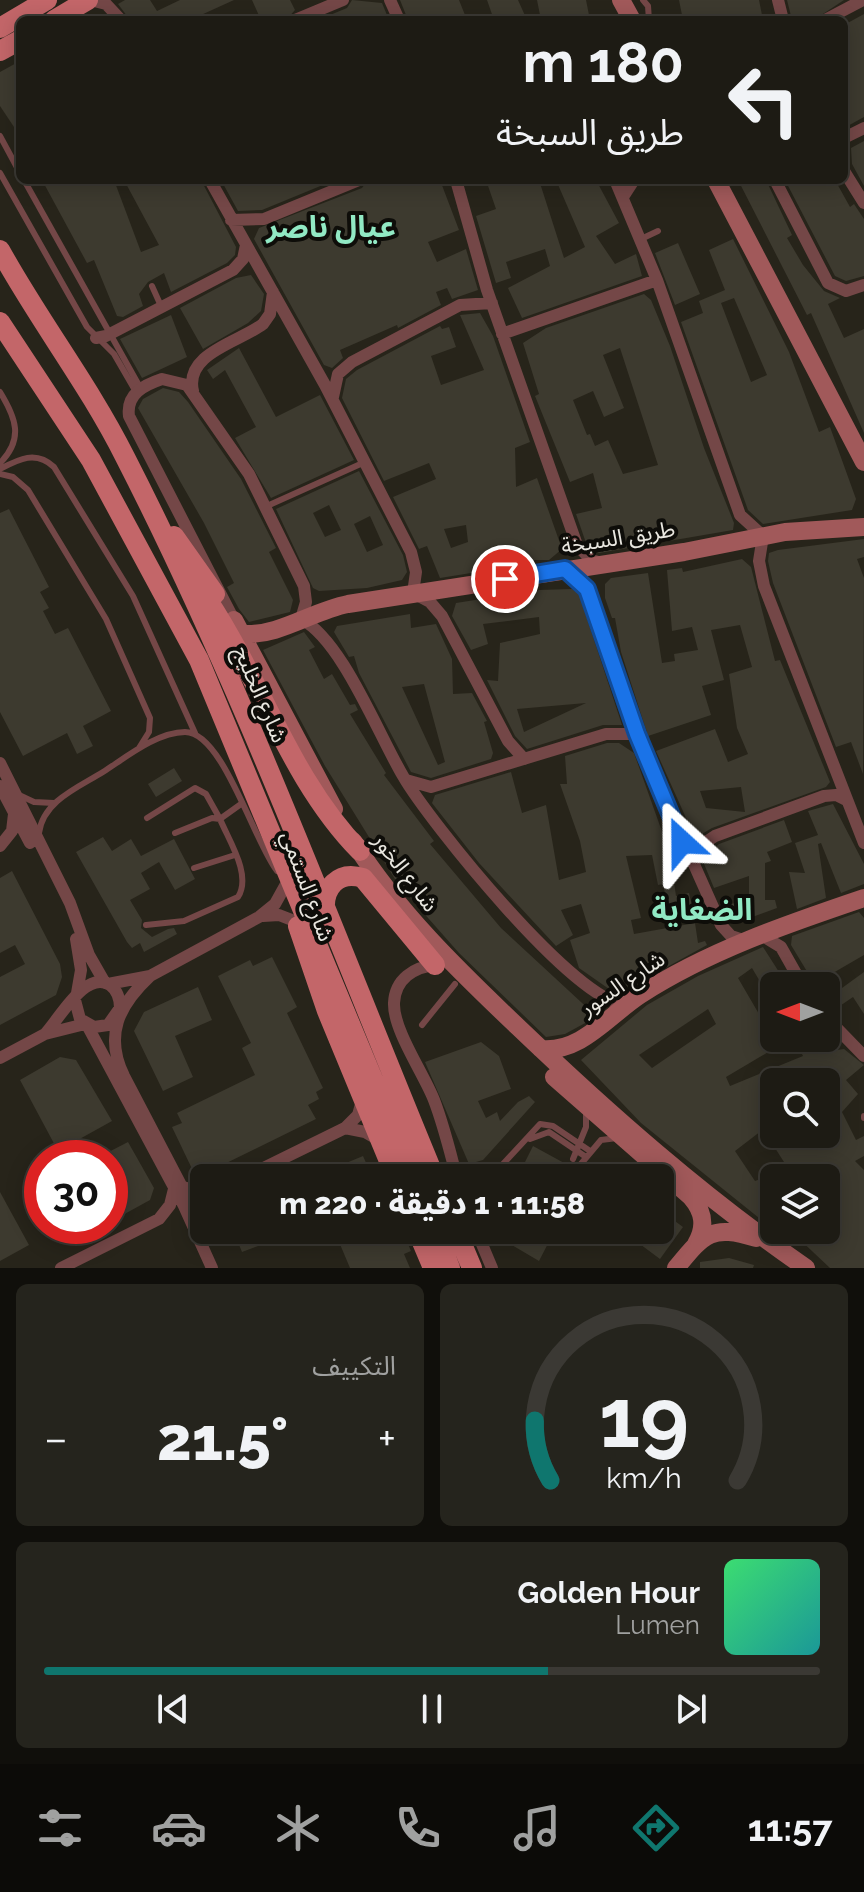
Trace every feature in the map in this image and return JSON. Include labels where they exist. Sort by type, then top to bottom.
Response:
[{"type":"main road","points":[[20,16],[47,0]]},
{"type":"main road","points":[[61,16],[89,0]]},
{"type":"main road","name":"شارع الخليج","points":[[2,256],[101,413],[144,493],[237,698],[429,1164]]},
{"type":"main road","name":"شارع الخليج","points":[[0,322],[73,430],[199,660],[408,1164]]},
{"type":"main road","points":[[144,493],[238,627]]},
{"type":"main road","points":[[171,552],[223,623],[325,808],[360,851]]},
{"type":"main road","name":"شارع الستمي","points":[[173,611],[190,662],[283,881],[327,1011],[390,1164]]},
{"type":"main road","points":[[325,911],[325,895],[333,882],[348,876],[363,878],[435,965]]},
{"type":"main road","points":[[423,1244],[433,1268]]},
{"type":"main road","points":[[441,1244],[450,1268]]},
{"type":"main road","points":[[462,1244],[472,1268]]},
{"type":"street","points":[[89,0],[106,4],[117,16]]},
{"type":"street","points":[[305,16],[343,0]]},
{"type":"street","points":[[833,16],[863,0]]},
{"type":"street","points":[[848,177],[864,203]]},
{"type":"street","points":[[212,184],[334,402],[411,552],[416,572],[413,593],[430,602],[442,616],[508,741],[524,759]]},
{"type":"street","points":[[231,220],[264,219],[349,184]]},
{"type":"street","points":[[457,184],[502,334],[577,545],[591,560],[602,563]]},
{"type":"street","points":[[617,184],[657,280],[740,515],[763,536],[759,561],[764,586],[864,843]]},
{"type":"street","points":[[623,197],[631,184]]},
{"type":"street","points":[[718,184],[863,458]]},
{"type":"street","points":[[777,184],[828,283],[846,291],[864,285]]},
{"type":"street","points":[[96,338],[233,270],[243,259],[246,245]]},
{"type":"street","points":[[502,334],[657,280]]},
{"type":"street","points":[[194,392],[192,377],[198,363],[263,324],[270,314],[273,292]]},
{"type":"street","points":[[334,402],[334,383],[344,367],[460,305],[492,303]]},
{"type":"street","points":[[138,390],[171,378],[194,392],[236,453],[267,506],[304,586],[306,602],[301,619],[322,633],[333,649],[404,779],[454,847],[518,921],[603,997],[614,1003],[627,1004]]},
{"type":"street","name":"شارع الخور","points":[[138,390],[130,400],[129,416],[238,627],[360,851],[436,948],[541,1049],[656,1152],[760,1235]]},
{"type":"street","points":[[855,527],[864,511]]},
{"type":"street","name":"طريق السبخة","points":[[238,627],[264,634],[336,606],[763,536],[855,527]]},
{"type":"street","points":[[565,569],[587,589],[637,734],[690,860],[725,932],[781,947],[795,972]]},
{"type":"street","points":[[404,779],[431,787],[606,734],[637,734]]},
{"type":"street","points":[[0,763],[14,814],[38,848],[75,934],[81,970],[76,1014],[86,1024],[190,1208]]},
{"type":"street","points":[[6,787],[107,983],[118,994],[114,1039],[118,1064],[179,1188]]},
{"type":"street","points":[[690,860],[700,846],[715,836],[824,796],[836,795],[846,800]]},
{"type":"street","points":[[1,846],[12,831],[14,814]]},
{"type":"street","points":[[1,846],[20,844],[38,848]]},
{"type":"street","points":[[45,1034],[76,996],[92,982],[107,983],[150,976],[259,917],[275,904],[283,881]]},
{"type":"street","name":"شارع السور","points":[[541,1049],[554,1050],[578,1043],[627,1004],[754,938],[864,898]]},
{"type":"street","points":[[259,917],[279,915],[297,922]]},
{"type":"street","points":[[453,1164],[434,1099],[400,1027],[394,1004],[406,976],[424,966],[435,965],[586,1107],[698,1205],[703,1225],[696,1244],[676,1268]]},
{"type":"street","points":[[0,1058],[45,1034],[86,1024],[101,1027],[118,1015],[150,976]]},
{"type":"street","points":[[840,1031],[864,1056]]},
{"type":"street","points":[[272,1164],[345,1128],[358,1115],[363,1097]]},
{"type":"street","points":[[345,1128],[365,1132],[381,1142]]},
{"type":"street","points":[[179,1188],[190,1190]]},
{"type":"street","points":[[61,1268],[159,1219],[179,1188]]},
{"type":"street","points":[[159,1219],[190,1224]]},
{"type":"street","points":[[696,1244],[723,1230],[760,1239]]},
{"type":"street","points":[[205,1244],[212,1268]]},
{"type":"street","points":[[209,1244],[220,1268]]},
{"type":"street","points":[[482,1244],[492,1268]]},
{"type":"street","name":"شارع الخور","points":[[771,1244],[806,1268]]},
{"type":"lane","points":[[0,136],[16,166]]},
{"type":"lane","points":[[0,173],[87,327],[114,354],[138,390]]},
{"type":"lane","points":[[26,184],[111,333],[138,390]]},
{"type":"lane","points":[[641,239],[658,231]]},
{"type":"lane","points":[[152,286],[161,306]]},
{"type":"lane","points":[[0,392],[14,417],[16,432],[10,452],[0,469]]},
{"type":"lane","points":[[0,469],[30,456],[54,467],[133,596],[195,733],[216,753],[266,856],[283,881]]},
{"type":"lane","points":[[267,506],[365,462]]},
{"type":"lane","points":[[0,469],[28,490],[82,575],[117,642],[150,718],[147,739],[137,750]]},
{"type":"lane","points":[[38,848],[40,827],[54,803],[137,750],[175,733],[195,733]]},
{"type":"lane","points":[[6,787],[34,802],[54,803]]},
{"type":"lane","points":[[146,925],[184,921],[238,897],[244,878],[220,819],[206,794],[195,788],[147,818]]},
{"type":"lane","points":[[175,833],[212,818],[220,819],[241,804]]},
{"type":"lane","points":[[194,868],[235,855]]},
{"type":"lane","points":[[422,1025],[455,984]]},
{"type":"lane","points":[[573,1159],[586,1127],[586,1107]]},
{"type":"lane","points":[[504,1164],[536,1127],[544,1123],[588,1154]]},
{"type":"lane","points":[[581,1164],[601,1140],[621,1138]]},
{"type":"building","points":[[125,0],[150,0],[157,11],[180,0],[234,0],[199,16],[127,16],[118,4]]},
{"type":"building","points":[[252,0],[290,0],[295,10],[290,16],[259,16]]},
{"type":"building","points":[[352,0],[382,3],[387,16],[328,16],[347,8]]},
{"type":"building","points":[[400,0],[459,0],[465,16],[406,16]]},
{"type":"building","points":[[487,0],[518,0],[525,16],[493,16]]},
{"type":"building","points":[[537,0],[586,0],[589,16],[540,16]]},
{"type":"building","points":[[679,0],[759,0],[762,16],[682,16]]},
{"type":"building","points":[[787,0],[844,0],[820,16],[791,16]]},
{"type":"building","points":[[864,14],[864,117],[848,126],[848,23]]},
{"type":"building","points":[[16,63],[16,130],[0,106],[0,72]]},
{"type":"building","points":[[864,141],[864,186],[852,164],[851,148]]},
{"type":"building","points":[[44,184],[116,184],[141,252],[159,245],[126,184],[203,184],[236,247],[235,255],[227,263],[171,292],[164,273],[148,282],[139,294],[143,306],[123,317],[117,316],[94,260],[87,263]]},
{"type":"building","points":[[223,184],[325,184],[262,210],[238,211]]},
{"type":"building","points":[[365,184],[442,184],[459,230],[428,242],[437,262],[466,249],[478,290],[452,299],[447,288],[436,292],[441,305],[398,328],[397,325],[340,350],[343,358],[332,368],[324,365],[254,239],[259,228],[362,188]]},
{"type":"building","points":[[487,184],[540,184],[564,258],[585,247],[558,184],[598,184],[619,223],[596,236],[615,264],[636,254],[642,276],[522,318],[508,288],[550,266],[545,249],[506,262],[511,278],[496,283],[476,216],[496,209]]},
{"type":"building","points":[[740,184],[768,184],[792,235],[787,238],[803,265],[824,291],[840,298],[828,304],[844,338],[864,329],[864,433],[811,313],[807,315]]},
{"type":"building","points":[[787,184],[837,184],[850,207],[854,204],[864,219],[864,276],[846,281],[835,276]]},
{"type":"building","points":[[733,239],[789,352],[819,432],[830,427],[856,499],[852,510],[763,524],[748,510],[681,322],[703,313],[699,301],[725,290],[709,250]],"holes":[[[734,298],[767,375],[751,382],[721,303]]]},
{"type":"building","points":[[678,243],[700,294],[675,305],[655,253]]},
{"type":"building","points":[[251,275],[264,294],[261,311],[248,323],[203,349],[180,308],[236,278]]},
{"type":"building","points":[[644,294],[651,300],[734,523],[733,530],[599,553],[585,540],[576,514],[602,508],[593,473],[570,482],[535,396],[539,394],[523,343],[546,328]],"holes":[[[620,348],[658,465],[623,474],[608,440],[595,446],[590,434],[587,435],[573,400],[593,391],[604,417],[624,408],[603,355]]]},
{"type":"building","points":[[480,313],[493,336],[530,442],[515,448],[516,487],[537,478],[562,549],[549,560],[528,560],[529,563],[440,578],[427,546],[419,549],[393,497],[436,479],[429,463],[384,481],[342,398],[346,379],[357,370],[440,326],[442,329],[449,327],[456,347],[431,356],[441,385],[484,370],[460,315]],"holes":[[[466,525],[468,542],[451,548],[444,529]]]},
{"type":"building","points":[[171,315],[187,357],[142,378],[120,339]]},
{"type":"building","points":[[239,348],[276,417],[320,395],[354,460],[271,498],[235,438],[256,427],[225,370],[213,379],[207,370]]},
{"type":"building","points":[[163,388],[179,392],[188,402],[241,479],[276,548],[269,552],[293,600],[290,612],[249,622],[239,609],[227,587],[234,583],[204,523],[138,408],[143,399]]},
{"type":"building","points":[[359,471],[403,555],[407,572],[402,580],[367,588],[319,591],[313,588],[276,509]],"holes":[[[329,505],[341,530],[325,537],[313,513]],[[370,516],[383,545],[367,552],[354,524]]]},
{"type":"building","points":[[9,509],[49,587],[40,592],[49,608],[43,611],[55,634],[68,628],[111,711],[83,726],[93,746],[77,754],[67,733],[23,756],[0,712],[0,513]]},
{"type":"building","points":[[864,539],[864,557],[857,559],[864,578],[863,774],[851,742],[836,747],[773,583],[768,561],[769,553],[778,550]]},
{"type":"building","points":[[742,559],[751,567],[775,661],[780,660],[830,782],[826,787],[712,828],[695,838],[656,751],[715,729],[728,762],[748,754],[737,728],[729,674],[752,667],[740,625],[711,630],[724,680],[702,686],[711,715],[648,736],[621,652],[615,618],[612,618],[605,598],[605,584],[611,578],[648,573],[662,663],[675,661],[674,654],[698,650],[692,627],[672,631],[667,570],[682,568],[683,572]],"holes":[[[741,787],[745,812],[706,808],[700,791]]]},
{"type":"building","points":[[572,589],[579,594],[622,725],[603,725],[527,749],[515,736],[487,680],[498,681],[500,643],[540,634],[539,617],[483,624],[488,644],[471,650],[452,616],[456,603],[539,590]],"holes":[[[586,703],[524,732],[517,709]]]},
{"type":"building","points":[[410,614],[411,628],[436,624],[452,659],[453,694],[472,693],[487,721],[484,722],[493,753],[491,759],[431,778],[411,772],[359,673],[354,656],[349,657],[334,632],[337,626]],"holes":[[[424,684],[445,762],[438,765],[402,687]]]},
{"type":"building","points":[[304,632],[315,647],[309,650],[324,679],[332,674],[350,705],[355,704],[358,710],[350,714],[386,773],[384,775],[434,841],[430,844],[501,928],[595,1015],[587,1022],[565,1034],[546,1037],[459,953],[398,884],[325,766],[263,650]]},
{"type":"building","points":[[607,743],[619,743],[634,753],[670,854],[676,896],[689,893],[692,906],[669,911],[663,884],[658,885],[652,855],[626,856],[641,918],[631,920],[634,934],[695,923],[698,943],[705,941],[707,945],[620,993],[579,968],[570,940],[590,933],[581,904],[561,910],[573,935],[556,946],[479,863],[432,803],[435,795],[511,772],[522,813],[546,805],[559,880],[586,872],[580,841],[560,784],[567,784],[565,756]]},
{"type":"building","points":[[174,768],[182,781],[156,797],[148,784]]},
{"type":"building","points":[[833,804],[864,864],[864,884],[841,893],[821,843],[818,844],[826,898],[797,909],[789,872],[805,873],[795,843],[818,835],[808,811]]},
{"type":"building","points":[[784,820],[792,842],[767,852],[771,861],[765,863],[765,900],[775,900],[777,908],[733,924],[722,906],[749,900],[749,876],[714,888],[702,859],[719,844]]},
{"type":"building","points":[[103,837],[112,851],[131,839],[141,856],[174,839],[195,879],[175,890],[159,862],[141,873],[150,889],[130,900],[142,920],[141,928],[152,937],[174,928],[177,934],[144,952],[140,943],[132,948],[127,942],[76,852]]},
{"type":"building","points":[[12,871],[60,964],[62,977],[56,995],[0,1025],[0,977],[25,964],[15,945],[0,953],[0,878]]},
{"type":"building","points":[[859,912],[864,918],[864,955],[835,972],[807,972],[791,945],[792,936]]},
{"type":"building","points":[[763,947],[779,972],[760,972],[760,981],[752,968],[738,978],[760,1013],[760,1052],[768,1052],[726,1077],[730,1086],[760,1074],[760,1132],[735,1151],[755,1181],[760,1179],[760,1219],[641,1123],[581,1060],[647,1005],[698,976]],"holes":[[[708,1009],[716,1024],[652,1068],[639,1055]]]},
{"type":"building","points":[[272,957],[297,1007],[287,1013],[323,1088],[316,1092],[319,1099],[308,1105],[316,1119],[224,1164],[190,1165],[172,1127],[182,1123],[177,1113],[255,1075],[242,1048],[251,1043],[218,976],[250,960],[253,966]]},
{"type":"building","points":[[864,972],[864,1014],[853,997],[840,1006],[840,985],[842,988]]},
{"type":"building","points":[[198,987],[212,1020],[175,1036],[193,1077],[163,1091],[134,1031],[144,1012]]},
{"type":"building","points":[[481,1042],[499,1056],[511,1089],[478,1101],[486,1118],[497,1112],[500,1121],[518,1102],[529,1096],[535,1102],[483,1160],[469,1164],[425,1062]]},
{"type":"building","points":[[844,1049],[864,1065],[846,1080],[858,1094],[842,1112],[856,1140],[864,1136],[864,1156],[855,1161],[864,1170],[864,1268],[830,1268],[804,1244],[840,1244],[840,1164],[779,1164],[784,1162],[775,1148],[840,1148],[840,1068],[774,1068],[803,1056],[801,1052],[840,1052]]},
{"type":"building","points":[[60,1057],[76,1060],[112,1121],[78,1140],[52,1140],[20,1080]]},
{"type":"building","points":[[128,1142],[154,1188],[150,1200],[128,1212]]},
{"type":"building","points":[[533,1146],[566,1164],[524,1164]]},
{"type":"building","points":[[363,1156],[367,1164],[344,1164]]},
{"type":"building","points":[[0,1192],[24,1236],[24,1244],[29,1245],[0,1261]]},
{"type":"building","points":[[674,1220],[683,1227],[674,1240]]},
{"type":"building","points":[[239,1244],[264,1244],[242,1252]]},
{"type":"building","points":[[340,1244],[408,1244],[411,1251],[404,1254],[410,1268],[350,1268]]},
{"type":"building","points":[[510,1244],[548,1244],[539,1261]]},
{"type":"building","points":[[640,1244],[671,1244],[660,1259]]},
{"type":"building","points":[[729,1258],[754,1265],[753,1268],[700,1268],[700,1262]]},
{"type":"district","name":"عيال ناصر","points":[[331,227]]},
{"type":"district","name":"الضغاية","points":[[702,910]]},
{"type":"route","points":[[505,579],[565,569],[587,589],[637,734],[682,842]]}]
